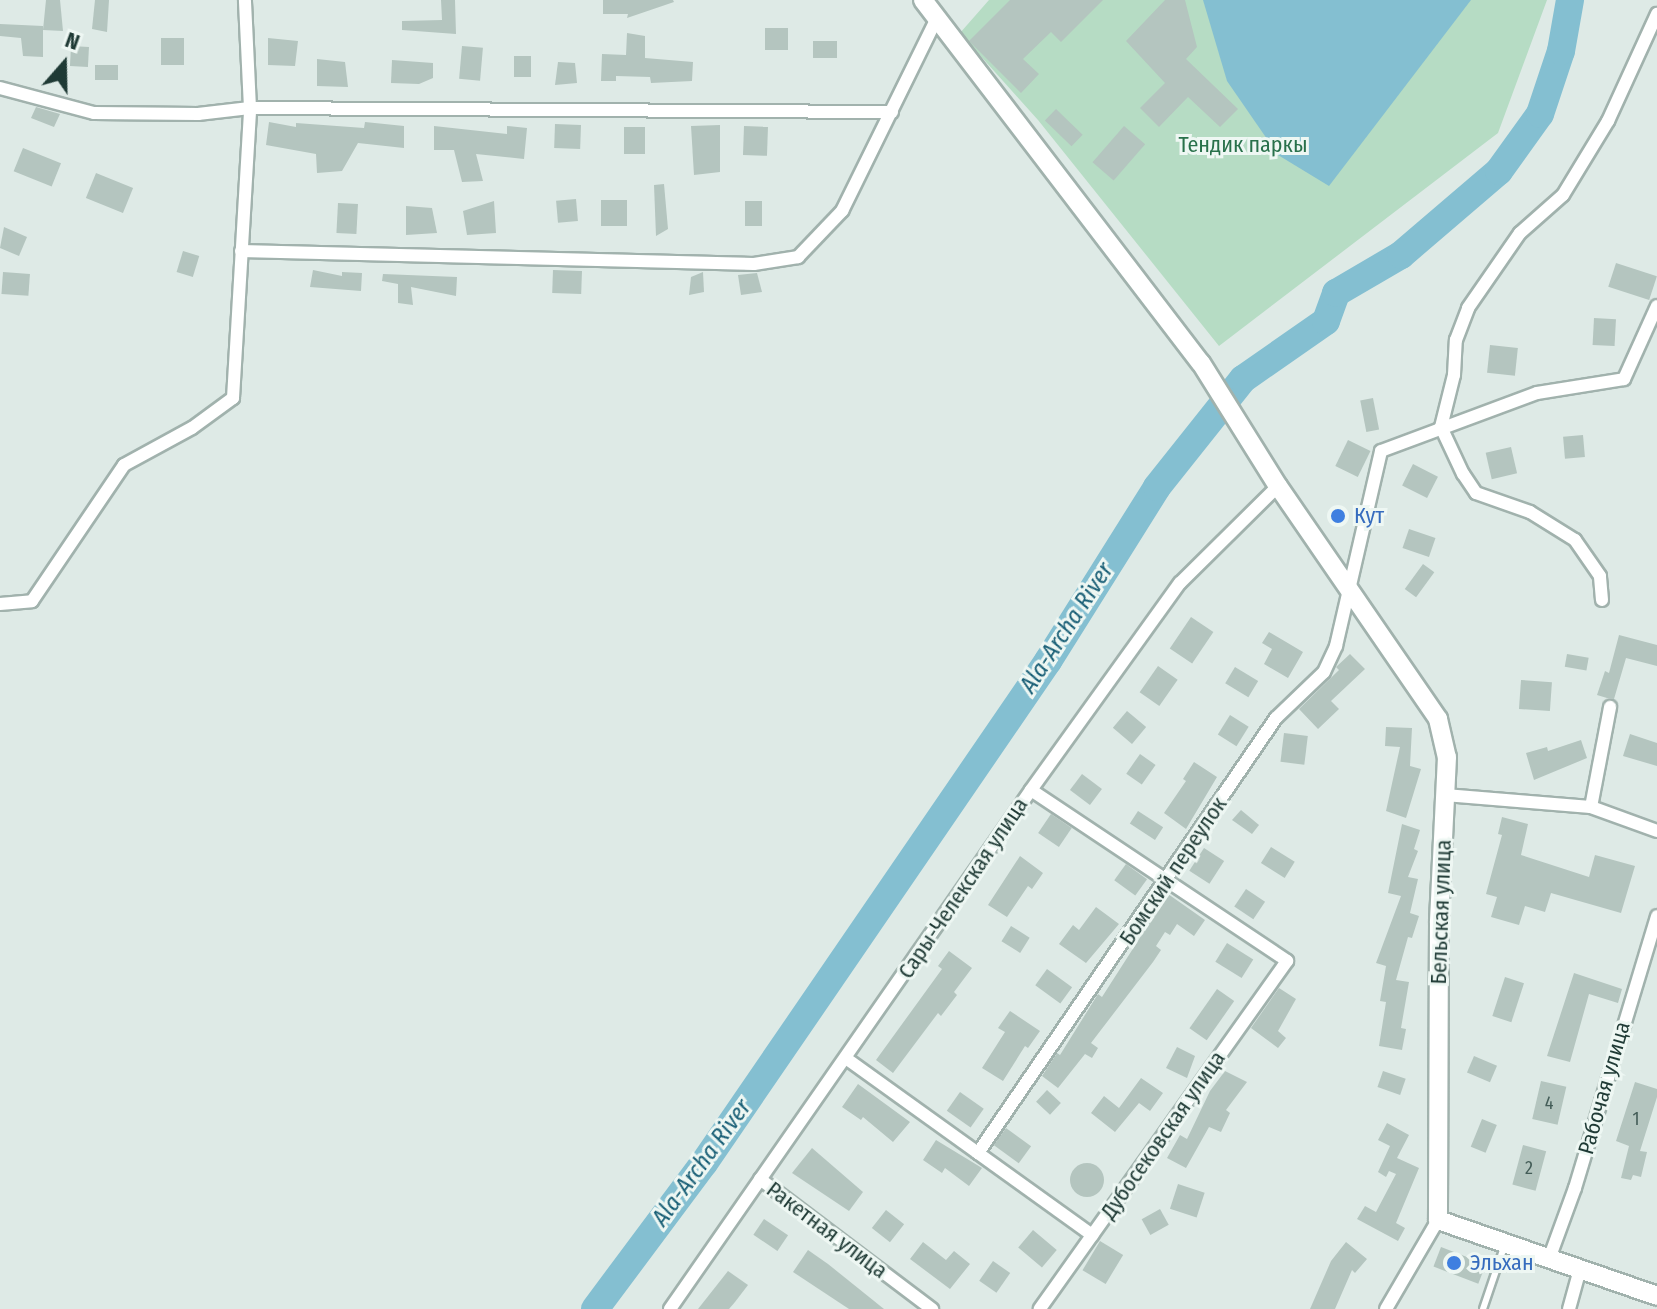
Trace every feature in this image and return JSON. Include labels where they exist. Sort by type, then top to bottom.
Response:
[{"type":"street","points":[[0,604],[32,601],[124,465],[192,428],[233,398],[250,108],[245,0]]},
{"type":"street","name":"Бельская улица","points":[[923,0],[1201,363],[1247,430],[1278,486],[1438,719],[1447,757],[1439,923],[1438,1220]]},
{"type":"street","points":[[1602,600],[1600,576],[1575,540],[1530,512],[1476,493],[1463,474],[1441,427],[1454,375],[1456,340],[1468,308],[1520,233],[1563,195],[1608,121],[1657,14]]},
{"type":"street","points":[[241,251],[754,264],[798,257],[842,211],[937,18]]},
{"type":"street","points":[[0,88],[94,113],[198,114],[250,108],[892,112]]},
{"type":"street","points":[[1441,427],[1537,393],[1624,379],[1657,306]]},
{"type":"street","name":"Бомский переулок","points":[[978,1153],[1276,718],[1324,672],[1336,646],[1381,451],[1441,427]]},
{"type":"street","name":"Сары-Челекская улица","points":[[670,1309],[847,1059],[1031,790],[1180,583],[1278,486]]},
{"type":"street","points":[[1591,807],[1610,707]]},
{"type":"street","points":[[1031,790],[1167,881]]},
{"type":"street","points":[[1445,795],[1591,807],[1657,831]]},
{"type":"street","name":"Дубосековская улица","points":[[1040,1309],[1287,961],[1167,881]]},
{"type":"street","name":"Рабочая улица","points":[[1549,1259],[1575,1188],[1657,916]]},
{"type":"street","points":[[847,1059],[1092,1235]]},
{"type":"street","name":"Ракетная улица","points":[[760,1179],[932,1309]]},
{"type":"street","points":[[1386,1309],[1438,1220],[1657,1296]]},
{"type":"street","points":[[1569,1309],[1580,1269]]},
{"type":"lane","points":[[1483,1309],[1505,1243]]},
{"type":"green space","name":"Тендик паркы","points":[[989,0],[1547,0],[1498,133],[1219,346],[1038,120],[960,33]]},
{"type":"water","points":[[1203,0],[1471,0],[1329,186],[1278,155],[1227,81]]},
{"type":"building","points":[[46,0],[60,0],[63,31],[43,30]]},
{"type":"building","points":[[95,0],[109,0],[107,32],[92,29]]},
{"type":"building","points":[[441,0],[455,0],[456,34],[402,30],[402,21],[442,20]]},
{"type":"building","points":[[603,0],[674,2],[627,18],[628,14],[603,14]]},
{"type":"building","points":[[1010,0],[1103,0],[1061,42],[1051,32],[1023,59],[1039,74],[1021,93],[969,41]]},
{"type":"building","points":[[1165,0],[1185,0],[1197,47],[1186,59],[1238,109],[1220,127],[1188,97],[1159,127],[1140,108],[1165,83],[1126,41]]},
{"type":"building","points":[[0,24],[43,26],[43,57],[23,56],[21,38],[0,36]]},
{"type":"building","points":[[765,28],[788,28],[788,50],[765,50]]},
{"type":"building","points":[[627,33],[645,36],[645,58],[693,62],[692,81],[651,83],[650,77],[616,76],[616,81],[601,81],[602,54],[626,55]]},
{"type":"building","points":[[161,38],[184,38],[184,65],[161,65]]},
{"type":"building","points":[[268,38],[298,41],[295,66],[268,65]]},
{"type":"building","points":[[813,41],[837,41],[837,58],[813,58]]},
{"type":"building","points":[[71,46],[89,47],[88,67],[70,66]]},
{"type":"building","points":[[462,46],[483,48],[480,81],[459,79]]},
{"type":"building","points":[[514,56],[531,56],[531,77],[514,77]]},
{"type":"building","points":[[317,59],[345,62],[348,87],[317,86]]},
{"type":"building","points":[[392,60],[433,63],[433,78],[419,84],[391,83]]},
{"type":"building","points":[[558,62],[575,63],[577,83],[555,85]]},
{"type":"building","points":[[95,65],[118,65],[118,80],[95,80]]},
{"type":"building","points":[[36,107],[60,114],[54,127],[31,118]]},
{"type":"building","points":[[1056,109],[1083,135],[1072,146],[1045,121]]},
{"type":"building","points":[[269,122],[296,127],[296,123],[364,128],[365,122],[404,126],[404,148],[358,143],[342,171],[317,173],[316,154],[266,145]]},
{"type":"building","points":[[555,124],[581,125],[580,149],[554,148]]},
{"type":"building","points":[[720,125],[720,172],[694,175],[691,126]]},
{"type":"building","points":[[434,126],[507,134],[507,126],[527,128],[524,159],[476,154],[483,181],[462,182],[454,150],[434,150]]},
{"type":"building","points":[[744,126],[768,127],[767,156],[743,155]]},
{"type":"building","points":[[1124,126],[1145,144],[1114,181],[1093,162]]},
{"type":"building","points":[[624,127],[645,127],[645,154],[624,154]]},
{"type":"building","points":[[23,148],[61,163],[52,187],[14,171]]},
{"type":"building","points":[[96,173],[133,188],[123,213],[86,198]]},
{"type":"building","points":[[664,184],[668,229],[656,236],[654,185]]},
{"type":"building","points":[[576,199],[578,221],[558,223],[556,201]]},
{"type":"building","points":[[601,200],[627,200],[627,226],[601,226]]},
{"type":"building","points":[[494,201],[496,233],[467,235],[463,211]]},
{"type":"building","points":[[745,201],[762,201],[762,226],[745,226]]},
{"type":"building","points":[[338,203],[358,204],[356,234],[336,233]]},
{"type":"building","points":[[406,206],[432,208],[437,233],[406,235]]},
{"type":"building","points":[[4,227],[27,237],[19,256],[0,248]]},
{"type":"building","points":[[183,251],[199,256],[193,277],[177,272]]},
{"type":"building","points":[[1616,263],[1657,276],[1649,300],[1608,287]]},
{"type":"building","points":[[313,270],[342,276],[342,272],[362,273],[361,291],[310,287]]},
{"type":"building","points":[[553,270],[582,271],[581,294],[552,293]]},
{"type":"building","points":[[3,272],[30,274],[28,296],[1,294]]},
{"type":"building","points":[[703,272],[704,292],[689,295],[691,277]]},
{"type":"building","points":[[757,273],[762,292],[741,295],[738,275]]},
{"type":"building","points":[[383,274],[457,277],[456,296],[411,287],[413,305],[398,303],[398,284],[382,281]]},
{"type":"building","points":[[1594,318],[1616,319],[1615,346],[1593,345]]},
{"type":"building","points":[[1490,345],[1518,348],[1515,376],[1487,373]]},
{"type":"building","points":[[1373,398],[1379,429],[1366,432],[1360,400]]},
{"type":"building","points":[[1583,435],[1585,457],[1565,459],[1563,437]]},
{"type":"building","points":[[1348,440],[1370,451],[1358,477],[1335,466]]},
{"type":"building","points":[[1511,447],[1517,473],[1492,479],[1486,453]]},
{"type":"building","points":[[1413,464],[1438,477],[1427,498],[1402,485]]},
{"type":"building","points":[[1409,529],[1435,538],[1429,557],[1402,548]]},
{"type":"building","points":[[1423,564],[1434,572],[1416,597],[1405,589]]},
{"type":"building","points":[[1191,617],[1213,632],[1192,664],[1170,649]]},
{"type":"building","points":[[1269,632],[1303,652],[1288,678],[1264,664],[1272,649],[1262,643]]},
{"type":"building","points":[[1619,635],[1657,645],[1657,666],[1626,658],[1614,699],[1597,695],[1605,671],[1609,673]]},
{"type":"building","points":[[1350,654],[1365,669],[1331,701],[1339,709],[1318,729],[1299,709],[1339,670],[1336,667]]},
{"type":"building","points":[[1567,654],[1589,658],[1586,671],[1565,667]]},
{"type":"building","points":[[1158,666],[1178,680],[1159,706],[1140,692]]},
{"type":"building","points":[[1235,667],[1258,681],[1248,697],[1225,683]]},
{"type":"building","points":[[1521,680],[1552,682],[1550,711],[1519,709]]},
{"type":"building","points":[[1127,711],[1146,727],[1132,744],[1113,728]]},
{"type":"building","points":[[1230,715],[1249,727],[1236,746],[1218,735]]},
{"type":"building","points":[[1386,727],[1412,728],[1410,766],[1421,769],[1406,818],[1386,811],[1400,747],[1385,746]]},
{"type":"building","points":[[1284,733],[1308,736],[1304,765],[1280,762]]},
{"type":"building","points":[[1630,734],[1657,743],[1657,766],[1623,756]]},
{"type":"building","points":[[1581,740],[1587,758],[1534,780],[1526,753],[1547,747],[1548,751]]},
{"type":"building","points":[[1140,754],[1156,765],[1142,785],[1126,774]]},
{"type":"building","points":[[1194,762],[1217,777],[1186,829],[1164,813],[1186,781],[1183,779]]},
{"type":"building","points":[[1082,774],[1102,789],[1090,805],[1070,790]]},
{"type":"building","points":[[1241,810],[1259,825],[1252,834],[1232,820]]},
{"type":"building","points":[[1138,811],[1163,827],[1155,840],[1130,824]]},
{"type":"building","points":[[1051,814],[1072,828],[1059,847],[1038,833]]},
{"type":"building","points":[[1502,817],[1528,824],[1521,855],[1589,877],[1595,855],[1635,866],[1621,913],[1551,893],[1545,912],[1525,906],[1519,925],[1491,917],[1497,897],[1486,894],[1502,835],[1498,834]]},
{"type":"building","points":[[1402,824],[1420,830],[1414,849],[1418,851],[1408,877],[1418,879],[1410,913],[1419,916],[1412,938],[1408,937],[1396,980],[1409,982],[1401,1028],[1406,1029],[1402,1050],[1379,1046],[1386,1002],[1380,1001],[1386,966],[1376,963],[1401,896],[1388,893]]},
{"type":"building","points":[[1271,847],[1295,862],[1285,878],[1261,863]]},
{"type":"building","points":[[1204,848],[1224,861],[1209,884],[1189,871]]},
{"type":"building","points":[[1020,856],[1043,873],[1032,889],[1028,886],[1007,917],[988,905]]},
{"type":"building","points":[[1126,864],[1147,879],[1135,895],[1114,880]]},
{"type":"building","points":[[1246,889],[1265,902],[1253,919],[1234,906]]},
{"type":"building","points":[[1168,894],[1205,920],[1194,936],[1177,924],[1170,935],[1165,932],[1156,946],[1161,950],[1153,962],[1091,1043],[1098,1048],[1092,1058],[1085,1054],[1058,1088],[1042,1076],[1057,1053],[1060,1055],[1098,994],[1102,997]]},
{"type":"building","points":[[1096,907],[1119,924],[1086,963],[1059,944],[1073,925],[1079,930]]},
{"type":"building","points":[[1011,926],[1030,938],[1020,953],[1001,941]]},
{"type":"building","points":[[1227,943],[1253,959],[1242,978],[1215,962]]},
{"type":"building","points":[[949,951],[972,968],[954,992],[957,995],[941,1016],[938,1013],[893,1073],[876,1060],[942,969],[938,966]]},
{"type":"building","points":[[1047,969],[1072,987],[1060,1003],[1035,985]]},
{"type":"building","points":[[1574,973],[1622,989],[1618,1003],[1589,994],[1570,1062],[1547,1056]]},
{"type":"building","points":[[1505,977],[1524,983],[1511,1022],[1492,1016]]},
{"type":"building","points":[[1279,988],[1296,999],[1278,1031],[1286,1038],[1278,1048],[1251,1028]]},
{"type":"building","points":[[1217,989],[1234,1001],[1207,1040],[1189,1028]]},
{"type":"building","points":[[1010,1011],[1040,1031],[1028,1048],[1025,1046],[1003,1081],[982,1068],[1005,1032],[998,1028]]},
{"type":"building","points":[[1177,1047],[1195,1056],[1187,1078],[1166,1068]]},
{"type":"building","points":[[1474,1056],[1497,1066],[1490,1082],[1467,1073]]},
{"type":"building","points":[[1225,1071],[1247,1082],[1226,1110],[1230,1113],[1221,1132],[1209,1127],[1186,1168],[1167,1158],[1180,1135],[1187,1139],[1210,1091]]},
{"type":"building","points":[[1383,1071],[1406,1079],[1400,1095],[1377,1087]]},
{"type":"building","points":[[1141,1078],[1163,1093],[1150,1111],[1139,1103],[1115,1132],[1091,1113],[1104,1096],[1119,1108]]},
{"type":"building","points":[[1541,1081],[1566,1087],[1558,1125],[1532,1119]]},
{"type":"building","points":[[1635,1082],[1657,1089],[1657,1097],[1640,1151],[1647,1152],[1641,1177],[1633,1175],[1631,1180],[1621,1178],[1629,1146],[1616,1141]]},
{"type":"building","points":[[858,1084],[910,1122],[893,1142],[863,1117],[861,1120],[842,1107]]},
{"type":"building","points":[[1047,1090],[1061,1103],[1050,1115],[1036,1102]]},
{"type":"building","points":[[960,1092],[984,1109],[971,1127],[947,1111]]},
{"type":"building","points":[[1482,1119],[1497,1125],[1486,1153],[1471,1147]]},
{"type":"building","points":[[1387,1123],[1409,1135],[1397,1158],[1419,1168],[1396,1223],[1405,1228],[1398,1241],[1357,1219],[1365,1206],[1376,1212],[1396,1174],[1389,1171],[1386,1177],[1378,1172],[1390,1146],[1378,1140]]},
{"type":"building","points":[[1006,1128],[1031,1146],[1019,1163],[994,1145]]},
{"type":"building","points":[[936,1140],[982,1168],[969,1186],[945,1168],[942,1173],[923,1160]]},
{"type":"building","points":[[1523,1145],[1546,1151],[1536,1191],[1512,1185]]},
{"type":"building","points":[[812,1148],[863,1192],[849,1211],[792,1173]]},
{"type":"building","points":[[1087,1163],[1099,1168],[1104,1180],[1099,1192],[1087,1197],[1075,1192],[1070,1180],[1075,1168]]},
{"type":"building","points":[[1178,1184],[1205,1193],[1197,1217],[1170,1209]]},
{"type":"building","points":[[1160,1209],[1169,1225],[1150,1235],[1142,1219]]},
{"type":"building","points":[[886,1210],[904,1224],[890,1242],[872,1228]]},
{"type":"building","points":[[764,1219],[788,1235],[777,1251],[753,1235]]},
{"type":"building","points":[[1033,1230],[1057,1250],[1042,1268],[1018,1248]]},
{"type":"building","points":[[1100,1241],[1123,1255],[1106,1284],[1082,1270]]},
{"type":"building","points":[[923,1242],[946,1260],[954,1251],[970,1264],[950,1289],[910,1259]]},
{"type":"building","points":[[1346,1242],[1367,1259],[1355,1273],[1352,1270],[1335,1309],[1310,1309],[1331,1261]]},
{"type":"building","points":[[1441,1247],[1486,1264],[1478,1284],[1433,1267]]},
{"type":"building","points":[[808,1250],[884,1309],[849,1309],[793,1272]]},
{"type":"building","points":[[993,1261],[1010,1273],[996,1293],[979,1281]]},
{"type":"building","points":[[728,1271],[748,1285],[735,1302],[729,1309],[698,1309]]},
{"type":"waterway","name":"Ala-Archa River","points":[[595,1309],[704,1163],[1048,661],[1157,487],[1243,379],[1326,321],[1336,293],[1401,255],[1499,171],[1540,114],[1561,51],[1570,0]]},
{"type":"place","name":"Кут","points":[[1338,516]]},
{"type":"place","name":"Эльхан","points":[[1454,1263]]}]
